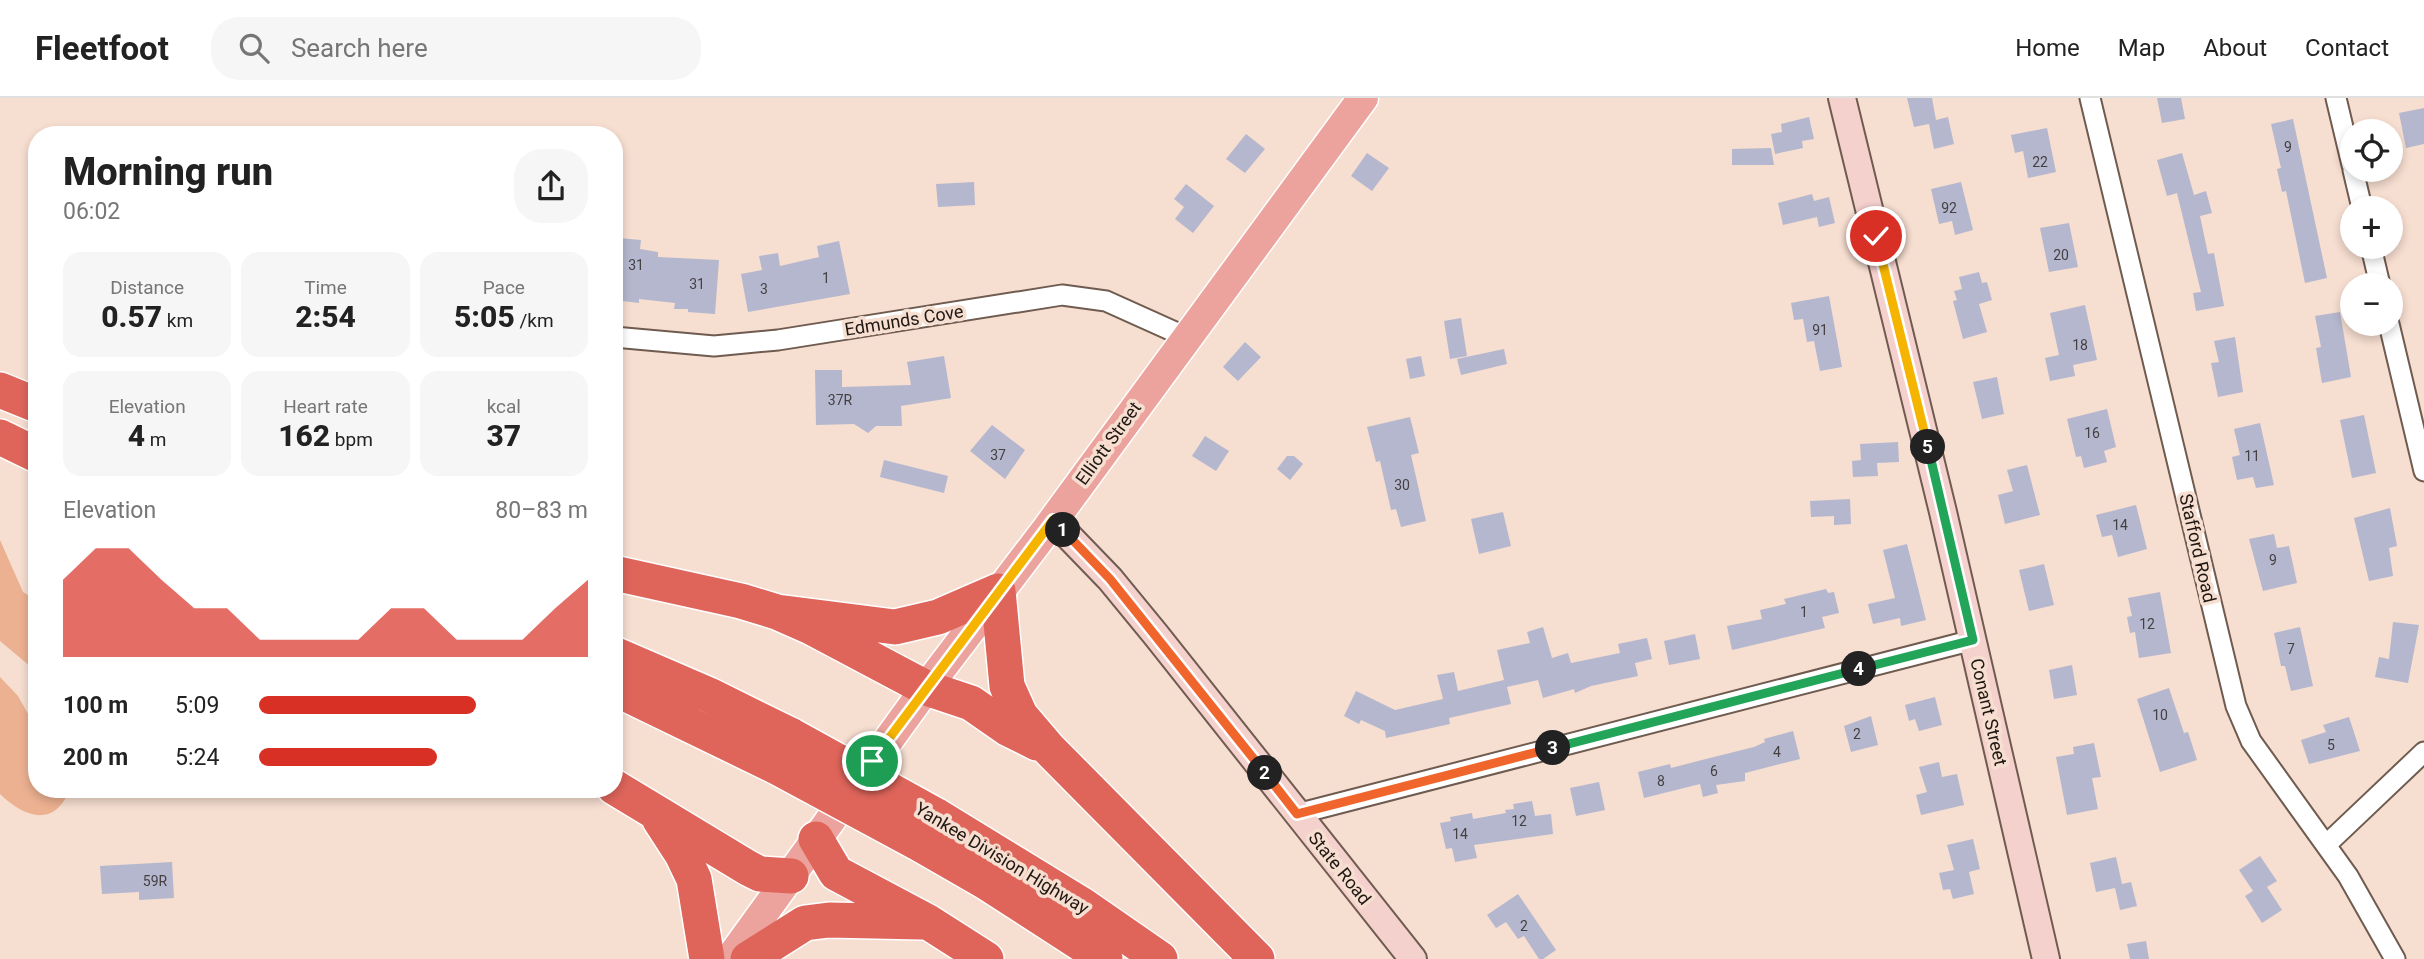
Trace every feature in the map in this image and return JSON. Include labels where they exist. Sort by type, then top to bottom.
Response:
[{"type":"highway","points":[[0,390],[28,401]]},
{"type":"highway","points":[[0,423],[28,434]]},
{"type":"highway","points":[[0,437],[28,451]]},
{"type":"highway","points":[[623,575],[741,601],[777,612],[811,626],[926,688],[971,703],[1007,728],[1049,749]]},
{"type":"highway","points":[[777,612],[895,626],[938,617],[998,591],[1007,686],[1020,715],[1049,749],[1257,959]]},
{"type":"highway","name":"Yankee Division Highway","points":[[623,658],[709,695],[784,751],[928,830],[1082,905],[1160,959]]},
{"type":"highway","name":"Yankee Division Highway","points":[[623,691],[784,751]]},
{"type":"highway","points":[[623,793],[760,874],[791,876]]},
{"type":"highway","points":[[656,814],[682,854],[694,879],[707,959]]},
{"type":"highway","name":"Yankee Division Highway","points":[[928,830],[986,882],[1105,959]]},
{"type":"highway","points":[[816,839],[836,873],[928,922],[986,959]]},
{"type":"highway","points":[[748,959],[805,923],[829,920],[928,922]]},
{"type":"main road","name":"Elliott Street","points":[[730,959],[926,688],[1363,98]]},
{"type":"main road","name":"Conant Street","points":[[1842,98],[1973,640],[2046,959]]},
{"type":"main road","name":"State Road","points":[[1053,520],[1110,579],[1413,959]]},
{"type":"street","name":"Stafford Road","points":[[2090,98],[2236,706],[2251,741],[2348,876],[2395,959]]},
{"type":"street","points":[[2336,98],[2341,119]]},
{"type":"street","name":"Edmunds Cove","points":[[623,338],[713,346],[778,340],[1062,295],[1106,301],[1186,337]]},
{"type":"street","points":[[2392,336],[2424,471]]},
{"type":"street","points":[[1297,814],[1973,640]]},
{"type":"street","points":[[2326,845],[2424,752]]},
{"type":"shaded area","points":[[0,540],[23,592],[28,595],[28,664],[0,641]]},
{"type":"shaded area","points":[[0,677],[18,696],[28,714],[28,798],[65,798],[56,810],[38,815],[19,809],[0,794]]},
{"type":"building","points":[[1907,98],[1932,98],[1936,120],[1948,117],[1954,144],[1934,149],[1929,124],[1914,127]]},
{"type":"building","points":[[2157,98],[2181,98],[2185,119],[2162,123]]},
{"type":"building","points":[[2424,108],[2424,144],[2406,148],[2403,119],[2400,119],[2399,113]]},
{"type":"building","points":[[1809,117],[1814,139],[1802,141],[1803,148],[1775,154],[1771,134],[1782,132],[1781,124]]},
{"type":"building","points":[[2293,119],[2327,278],[2305,283],[2286,191],[2282,192],[2277,169],[2281,168],[2271,124]]},
{"type":"building","points":[[2047,128],[2056,172],[2028,178],[2023,151],[2015,153],[2011,135]]},
{"type":"building","points":[[1246,134],[1265,149],[1245,173],[1226,159]]},
{"type":"building","points":[[1771,148],[1774,165],[1732,165],[1732,149]]},
{"type":"building","points":[[1367,153],[1389,168],[1372,191],[1351,176]]},
{"type":"building","points":[[2182,153],[2194,195],[2206,191],[2212,213],[2200,216],[2208,254],[2214,253],[2224,306],[2196,311],[2193,293],[2201,292],[2177,193],[2167,196],[2157,160]]},
{"type":"building","points":[[974,182],[975,205],[938,207],[936,184]]},
{"type":"building","points":[[1961,182],[1973,230],[1955,235],[1952,221],[1939,224],[1931,189]]},
{"type":"building","points":[[1186,184],[1214,206],[1193,233],[1175,219],[1184,207],[1174,199]]},
{"type":"building","points":[[1812,194],[1814,201],[1829,197],[1835,223],[1819,227],[1817,217],[1783,225],[1778,203]]},
{"type":"building","points":[[2069,223],[2078,267],[2049,272],[2040,228]]},
{"type":"building","points":[[623,238],[641,240],[640,249],[658,252],[658,257],[719,260],[715,314],[674,309],[675,303],[639,299],[639,303],[623,301]]},
{"type":"building","points":[[839,241],[850,294],[748,312],[741,274],[762,270],[759,256],[778,253],[780,266],[819,257],[817,246]]},
{"type":"building","points":[[1979,272],[1982,283],[1987,282],[1992,300],[1979,304],[1987,332],[1963,339],[1953,301],[1957,300],[1954,291],[1962,289],[1959,277]]},
{"type":"building","points":[[1829,296],[1842,367],[1820,371],[1814,341],[1807,342],[1803,319],[1794,320],[1791,303]]},
{"type":"building","points":[[2085,305],[2097,360],[2073,365],[2075,376],[2050,381],[2045,358],[2059,355],[2050,313]]},
{"type":"building","points":[[2340,312],[2340,336],[2344,336],[2351,377],[2322,383],[2316,348],[2321,347],[2315,316]]},
{"type":"building","points":[[1461,318],[1467,356],[1450,359],[1444,321]]},
{"type":"building","points":[[2235,337],[2243,392],[2218,397],[2211,363],[2219,362],[2214,341]]},
{"type":"building","points":[[1245,342],[1261,357],[1238,381],[1223,367]]},
{"type":"building","points":[[1504,349],[1507,364],[1461,375],[1457,359]]},
{"type":"building","points":[[944,356],[951,398],[901,406],[902,426],[876,426],[868,433],[854,424],[816,425],[815,370],[842,370],[842,387],[911,385],[907,362]]},
{"type":"building","points":[[1421,356],[1425,376],[1410,379],[1406,359]]},
{"type":"building","points":[[1997,377],[2004,414],[1982,419],[1973,382]]},
{"type":"building","points":[[2107,409],[2116,447],[2104,451],[2107,462],[2084,468],[2081,456],[2076,457],[2067,419]]},
{"type":"building","points":[[2364,415],[2376,473],[2352,478],[2340,420]]},
{"type":"building","points":[[1410,417],[1419,453],[1411,455],[1426,521],[1401,527],[1396,509],[1391,510],[1380,461],[1376,462],[1367,427]]},
{"type":"building","points":[[2260,423],[2274,485],[2256,488],[2253,477],[2237,480],[2232,457],[2240,455],[2234,429]]},
{"type":"building","points":[[992,425],[1025,450],[1005,479],[970,451]]},
{"type":"building","points":[[1205,436],[1229,451],[1216,471],[1192,456]]},
{"type":"building","points":[[1898,442],[1899,462],[1877,463],[1878,476],[1853,477],[1852,461],[1861,460],[1860,444]]},
{"type":"building","points":[[1287,456],[1294,456],[1303,464],[1290,480],[1277,469]]},
{"type":"building","points":[[884,460],[948,476],[944,493],[880,477]]},
{"type":"building","points":[[2027,465],[2040,515],[2005,524],[1998,495],[2013,491],[2007,470]]},
{"type":"building","points":[[1850,499],[1851,524],[1834,525],[1834,516],[1811,517],[1810,501]]},
{"type":"building","points":[[2136,505],[2147,549],[2118,557],[2112,535],[2102,537],[2096,515]]},
{"type":"building","points":[[2390,508],[2397,546],[2389,548],[2393,576],[2369,581],[2354,518]]},
{"type":"building","points":[[1503,512],[1511,546],[1479,554],[1471,519]]},
{"type":"building","points":[[2274,534],[2277,548],[2289,546],[2297,583],[2263,591],[2249,539]]},
{"type":"building","points":[[1907,544],[1926,620],[1901,626],[1900,618],[1873,624],[1868,604],[1895,598],[1883,550]]},
{"type":"building","points":[[2044,564],[2054,605],[2029,611],[2019,570]]},
{"type":"building","points":[[1826,589],[1828,593],[1834,592],[1839,613],[1822,617],[1825,628],[1732,650],[1727,626],[1762,619],[1760,610],[1786,604],[1784,599]]},
{"type":"building","points":[[2160,592],[2171,653],[2139,658],[2135,632],[2130,633],[2127,617],[2132,616],[2128,598]]},
{"type":"building","points":[[2393,622],[2419,625],[2408,683],[2375,677],[2379,657],[2389,659]]},
{"type":"building","points":[[1543,627],[1552,658],[1568,653],[1571,663],[1620,653],[1618,644],[1647,638],[1652,659],[1635,663],[1638,676],[1591,686],[1575,693],[1574,689],[1543,698],[1538,680],[1507,687],[1511,704],[1449,718],[1450,724],[1386,738],[1385,731],[1361,720],[1359,724],[1344,716],[1356,691],[1395,710],[1443,699],[1437,675],[1454,672],[1458,691],[1504,680],[1497,650],[1530,643],[1527,632]]},
{"type":"building","points":[[2300,627],[2313,686],[2291,691],[2285,666],[2281,666],[2274,633]]},
{"type":"building","points":[[1695,634],[1700,659],[1669,665],[1664,641]]},
{"type":"building","points":[[2072,665],[2077,695],[2054,699],[2049,670]]},
{"type":"building","points":[[2169,688],[2184,733],[2188,732],[2197,760],[2160,772],[2137,699]]},
{"type":"building","points":[[1935,697],[1942,725],[1919,731],[1915,719],[1909,721],[1905,705]]},
{"type":"building","points":[[1871,716],[1878,745],[1851,752],[1844,726]]},
{"type":"building","points":[[2349,717],[2360,751],[2309,764],[2301,740],[2326,732],[2323,725]]},
{"type":"building","points":[[1793,731],[1800,759],[1745,773],[1745,781],[1716,785],[1718,793],[1703,797],[1700,784],[1644,798],[1638,772],[1670,764],[1671,768],[1754,747],[1765,742],[1764,739]]},
{"type":"building","points":[[2094,743],[2101,777],[2092,778],[2098,809],[2067,815],[2056,757],[2074,754],[2073,747]]},
{"type":"building","points":[[1939,762],[1942,777],[1957,774],[1964,805],[1921,815],[1916,795],[1927,792],[1919,767]]},
{"type":"building","points":[[1599,782],[1605,810],[1576,816],[1570,788]]},
{"type":"building","points":[[1532,801],[1535,816],[1551,814],[1553,834],[1474,845],[1477,858],[1455,862],[1452,848],[1446,849],[1440,823],[1451,821],[1450,817],[1472,813],[1473,819],[1506,813],[1505,810],[1514,809],[1513,804]]},
{"type":"building","points":[[1973,839],[1980,869],[1969,872],[1974,894],[1953,899],[1950,889],[1943,890],[1939,873],[1954,870],[1947,845]]},
{"type":"building","points":[[2260,856],[2277,881],[2267,887],[2282,910],[2262,923],[2245,896],[2253,891],[2239,870]]},
{"type":"building","points":[[2116,857],[2122,884],[2131,882],[2137,906],[2120,910],[2115,888],[2096,892],[2090,863]]},
{"type":"building","points":[[172,862],[174,898],[139,900],[139,892],[102,894],[100,866]]},
{"type":"building","points":[[1518,894],[1556,950],[1543,959],[1539,959],[1524,936],[1518,939],[1506,922],[1496,928],[1487,915]]},
{"type":"building","points":[[2146,941],[2149,959],[2130,959],[2127,944]]},
{"type":"route","points":[[872,761],[1053,520],[1110,579],[1297,814],[1973,640],[1876,236]]}]
